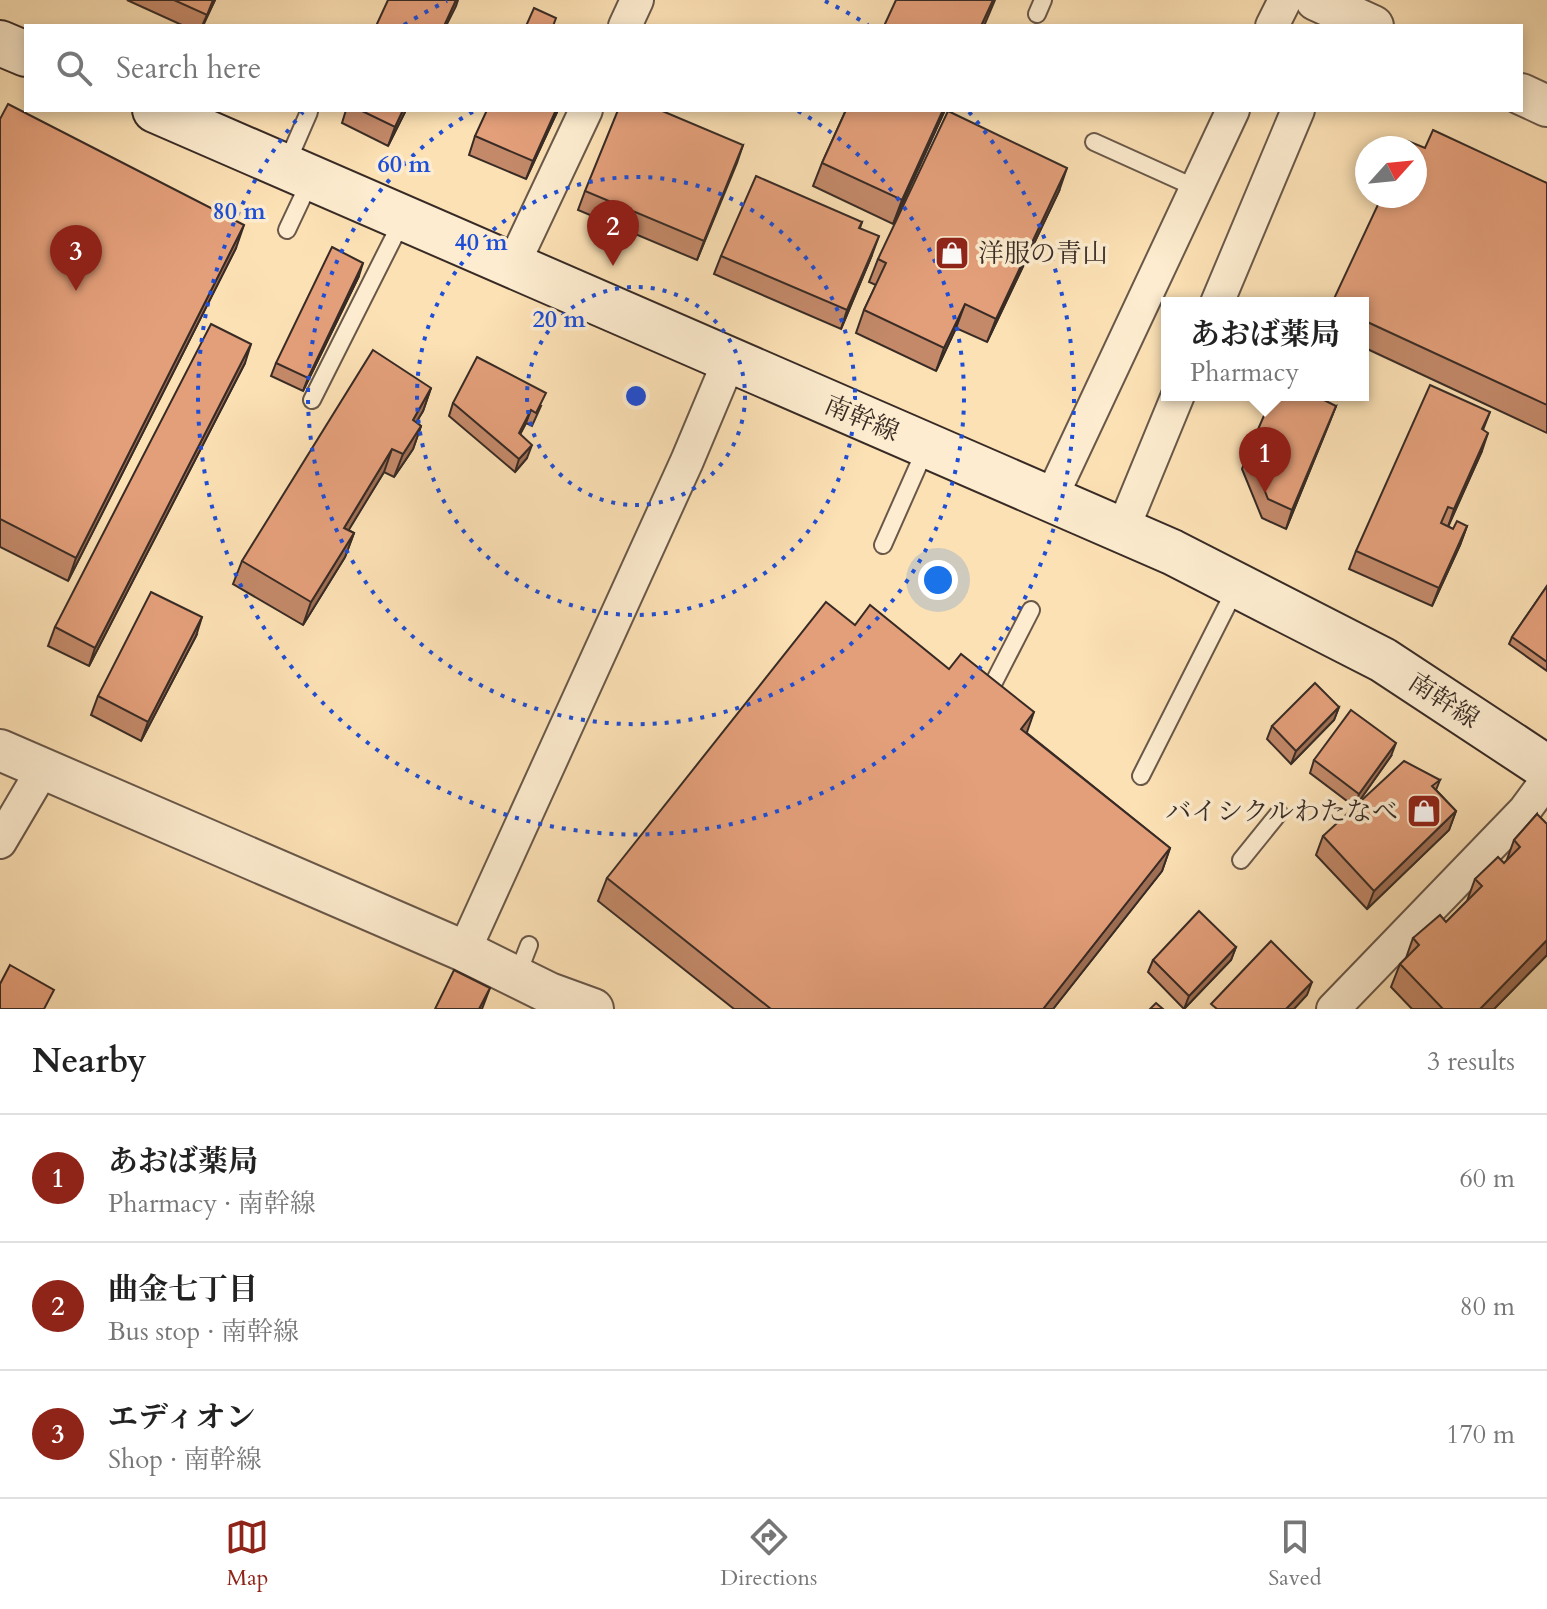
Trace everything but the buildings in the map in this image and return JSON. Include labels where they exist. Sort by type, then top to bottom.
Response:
[{"type":"main road","points":[[0,43],[24,53]]},
{"type":"main road","name":"南幹線","points":[[161,112],[206,126],[403,220],[1172,552],[1383,660],[1547,768]]},
{"type":"street","points":[[626,24],[637,0]]},
{"type":"street","points":[[1273,24],[1285,0]]},
{"type":"street","points":[[1523,95],[1547,106]]},
{"type":"street","points":[[512,267],[585,112]]},
{"type":"street","points":[[1050,500],[1232,112]]},
{"type":"street","points":[[1220,297],[1297,112]]},
{"type":"street","points":[[464,951],[687,461],[729,361]]},
{"type":"street","points":[[1122,531],[1176,401]]},
{"type":"street","points":[[0,750],[122,810],[367,916],[464,951],[593,1009]]},
{"type":"street","points":[[0,842],[43,769]]},
{"type":"street","points":[[1333,1009],[1525,810],[1547,780]]},
{"type":"lane","points":[[287,230],[309,112]]},
{"type":"lane","points":[[1094,142],[1196,188]]},
{"type":"lane","points":[[312,400],[403,220]]},
{"type":"lane","points":[[883,545],[927,446]]},
{"type":"lane","points":[[1141,776],[1237,586]]},
{"type":"lane","points":[[992,686],[1031,610]]},
{"type":"lane","points":[[1241,860],[1279,813]]},
{"type":"place","name":"洋服の青山","points":[[952,253]]},
{"type":"place","name":"曲金七丁目","points":[[613,266]]},
{"type":"place","name":"エディオン","points":[[76,291]]},
{"type":"place","name":"あおば薬局","points":[[1265,493]]},
{"type":"place","name":"バイシクルわたなべ","points":[[1424,811]]}]
